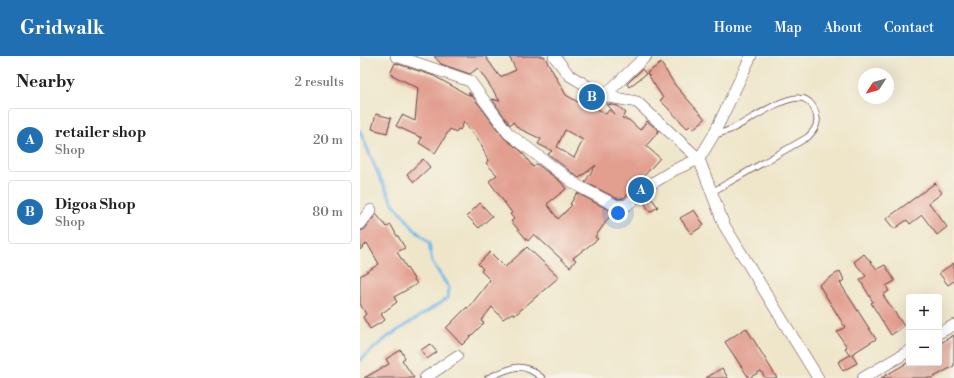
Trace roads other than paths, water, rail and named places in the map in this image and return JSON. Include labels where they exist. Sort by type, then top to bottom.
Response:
[{"type":"street","points":[[396,56],[470,81],[508,133],[578,186],[617,206],[627,205],[651,184],[674,170],[698,159],[713,136],[751,56]]},
{"type":"street","points":[[554,56],[569,75],[604,96],[636,102],[698,159],[724,225],[818,378]]},
{"type":"street","points":[[604,96],[646,56]]},
{"type":"street","points":[[360,224],[371,210]]},
{"type":"street","points":[[942,331],[954,324]]},
{"type":"street","points":[[863,378],[906,353]]},
{"type":"street","points":[[425,378],[457,356]]},
{"type":"lane","points":[[712,192],[808,137],[814,131],[818,121],[816,110],[809,101],[800,98],[788,99],[732,129],[713,136]]},
{"type":"lane","points":[[488,378],[518,367],[531,368],[542,378]]},
{"type":"waterway","points":[[360,131],[378,174],[393,203],[414,229],[429,243],[432,262],[449,288],[448,298],[389,336],[360,360]]},
{"type":"place","name":"Digoa Shop","points":[[592,97]]},
{"type":"place","name":"retailer shop","points":[[641,190]]}]
